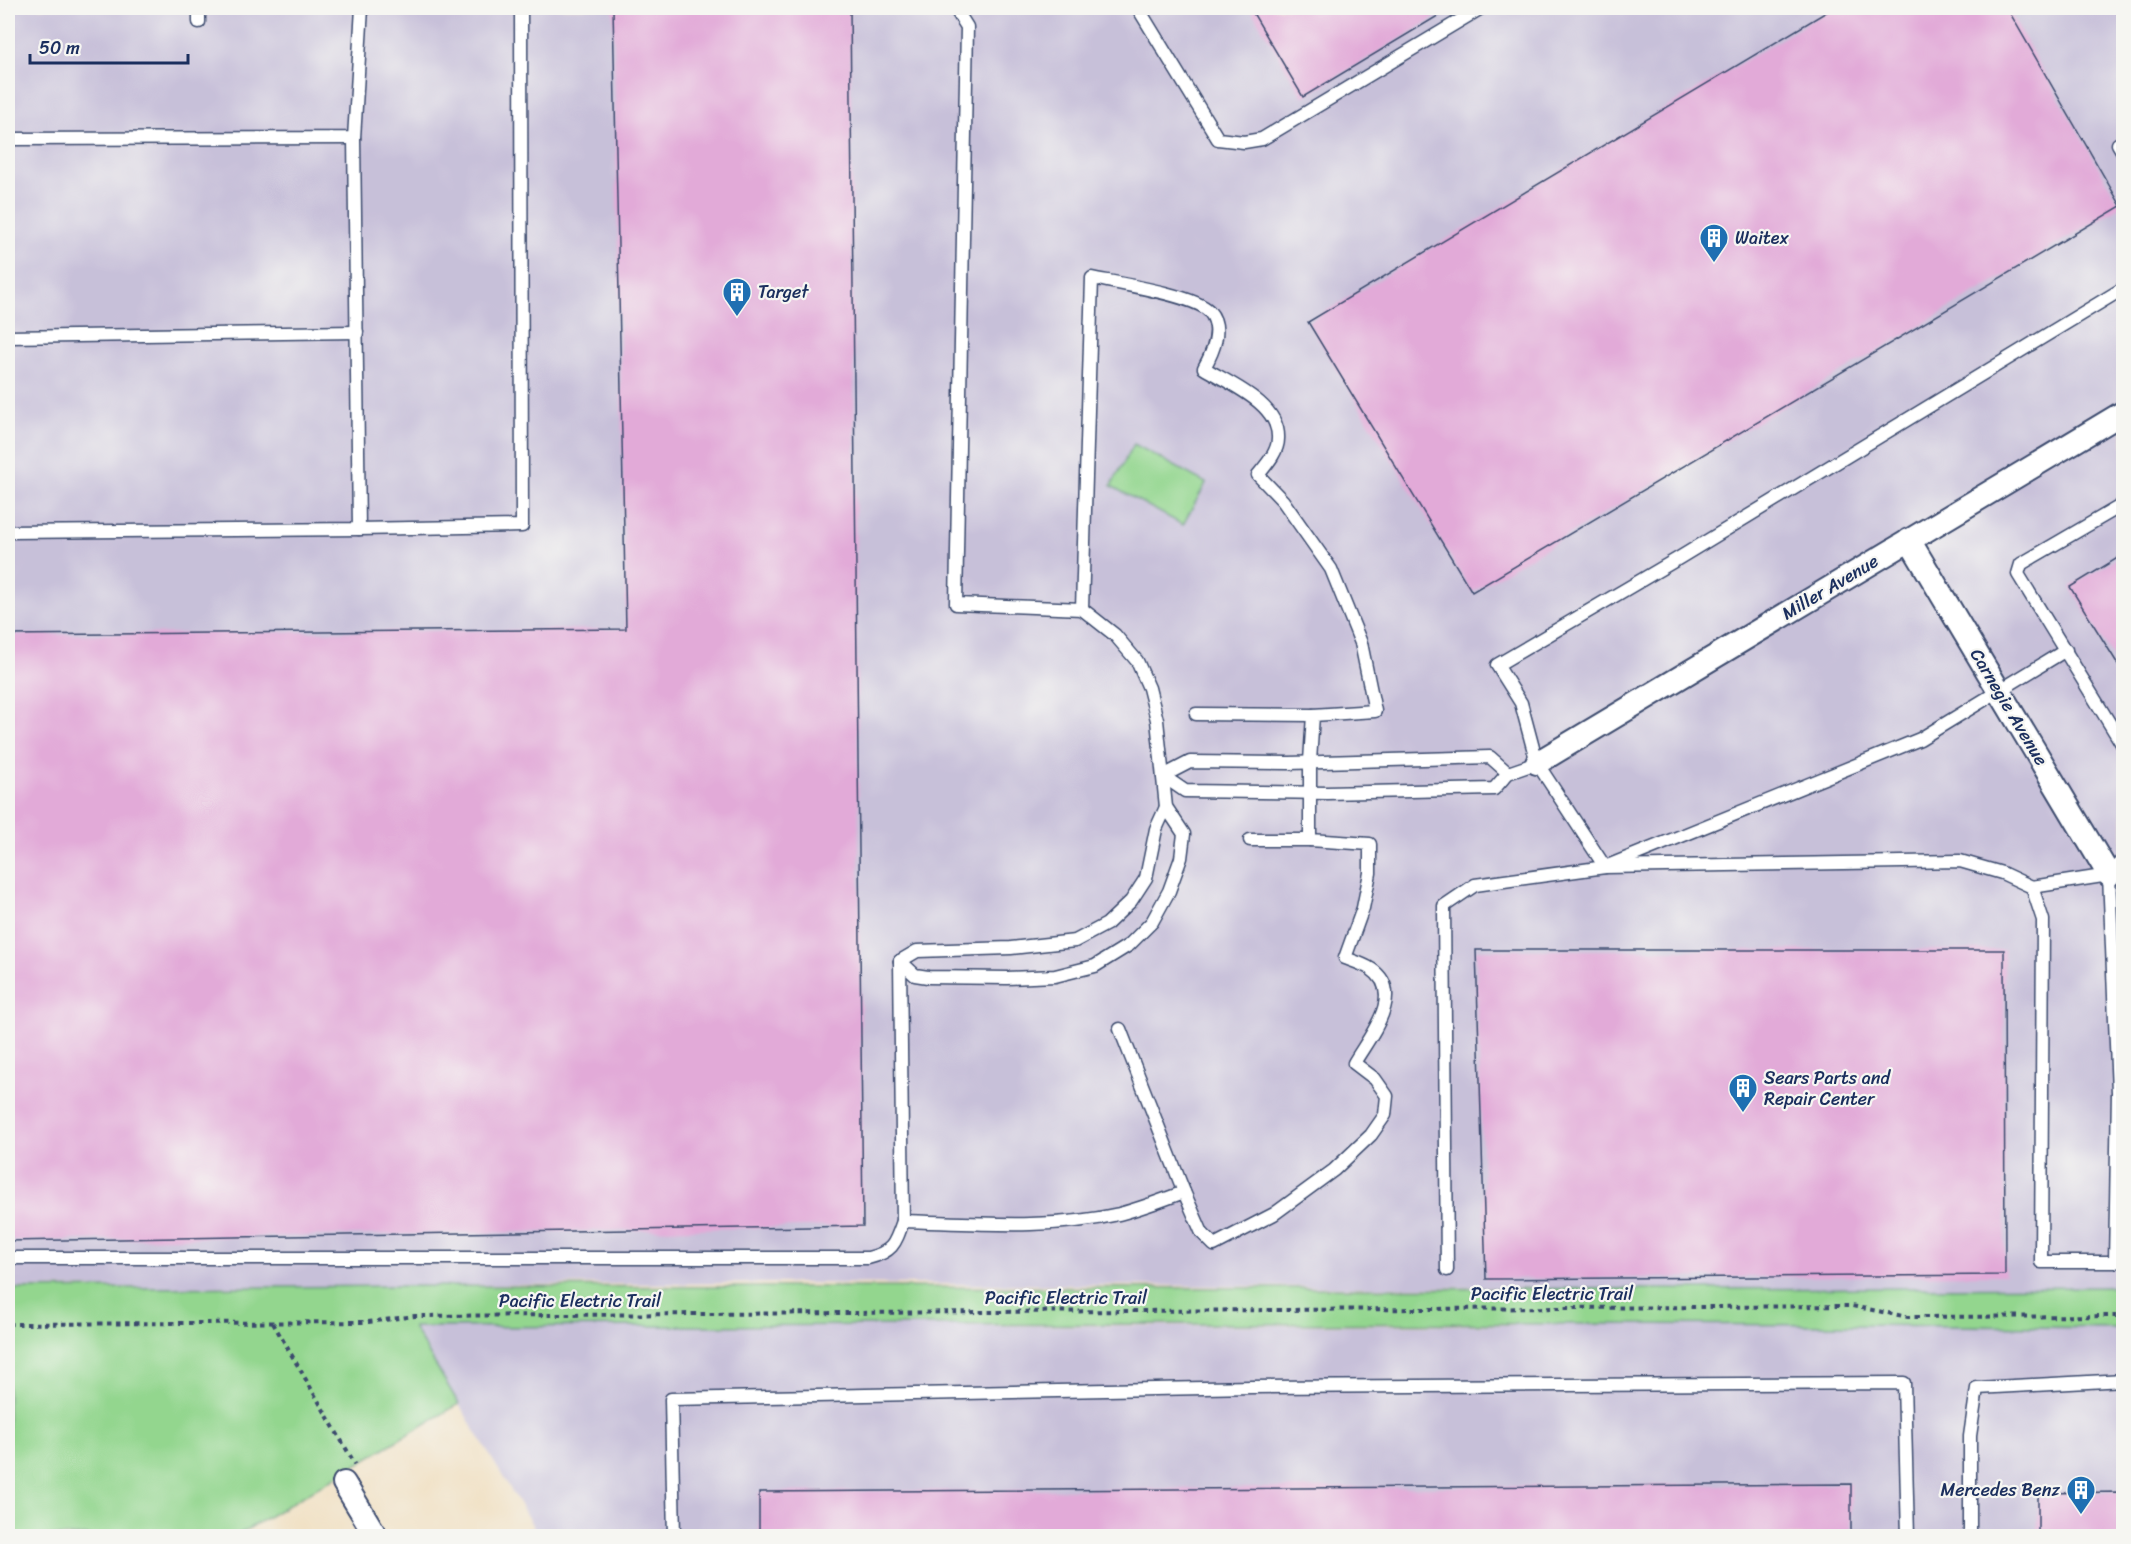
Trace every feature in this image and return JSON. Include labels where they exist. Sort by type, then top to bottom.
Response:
[{"type":"street","name":"Miller Avenue","points":[[1537,763],[2124,412]]},
{"type":"street","name":"Carnegie Avenue","points":[[1909,540],[1999,690],[2119,869]]},
{"type":"street","points":[[350,1474],[376,1536]]},
{"type":"lane","points":[[199,8],[199,22]]},
{"type":"lane","points":[[359,529],[354,138],[362,8]]},
{"type":"lane","points":[[8,532],[522,526],[521,8]]},
{"type":"lane","points":[[900,961],[915,975],[928,977],[1055,976],[1095,966],[1129,945],[1152,922],[1169,891],[1181,858],[1184,834],[1166,807],[1157,720],[1149,688],[1137,661],[1115,635],[1082,609],[956,604],[967,27],[955,8]]},
{"type":"lane","points":[[1138,8],[1218,139],[1244,142],[1262,138],[1481,8]]},
{"type":"lane","points":[[8,139],[354,138]]},
{"type":"lane","points":[[1082,609],[1092,278],[1190,300],[1208,311],[1216,325],[1216,340],[1204,368],[1260,402],[1276,422],[1279,440],[1270,459],[1258,475],[1283,501],[1331,569],[1361,643],[1375,711],[1313,715],[1196,714]]},
{"type":"lane","points":[[1605,867],[1537,763],[1521,703],[1497,665],[1679,558],[2124,288]]},
{"type":"lane","points":[[8,337],[357,332]]},
{"type":"lane","points":[[2124,504],[2021,564],[2019,574],[2124,747]]},
{"type":"lane","points":[[1605,867],[1920,739],[2066,650]]},
{"type":"lane","points":[[1310,840],[1312,792],[1310,761],[1313,715]]},
{"type":"lane","points":[[1162,776],[1191,762],[1490,757],[1508,773]]},
{"type":"lane","points":[[1162,776],[1185,791],[1312,792],[1494,789],[1508,773],[1537,763]]},
{"type":"lane","points":[[900,961],[917,951],[1011,948],[1075,941],[1107,924],[1131,901],[1146,878],[1156,829],[1166,807]]},
{"type":"lane","points":[[1120,1029],[1184,1192],[1202,1233],[1214,1245],[1274,1214],[1334,1170],[1371,1135],[1385,1114],[1387,1096],[1376,1079],[1354,1062],[1382,1016],[1387,998],[1383,981],[1371,969],[1345,958],[1363,908],[1370,873],[1370,844],[1310,840],[1250,840]]},
{"type":"lane","points":[[1447,1270],[1444,906],[1476,885],[1605,867],[1960,861],[2002,873],[2032,887],[2119,869],[2115,1262],[2042,1262],[2043,920],[2032,887]]},
{"type":"lane","points":[[8,1258],[868,1258],[883,1254],[892,1247],[903,1221],[900,961]]},
{"type":"lane","points":[[903,1221],[1052,1223],[1117,1214],[1149,1206],[1184,1192]]},
{"type":"lane","points":[[1970,1536],[1970,1436],[1977,1388],[2124,1380]]},
{"type":"lane","points":[[674,1536],[671,1399],[1252,1387],[1904,1383],[1908,1536]]},
{"type":"path","name":"Pacific Electric Trail","points":[[8,1324],[368,1322],[415,1316],[1840,1306],[1852,1306],[1908,1317],[2124,1316]]},
{"type":"path","points":[[273,1322],[350,1474]]},
{"type":"shaded area","points":[[8,8],[2123,8],[2123,1287],[1683,1289],[782,1283],[8,1288]]},
{"type":"shaded area","points":[[1848,1324],[2123,1328],[2123,1536],[539,1536],[412,1327]]},
{"type":"green space","points":[[1134,444],[1206,483],[1183,525],[1111,486]]},
{"type":"green space","points":[[398,1286],[1683,1289],[2123,1287],[2124,1328],[1482,1324],[413,1327],[459,1404],[236,1536],[8,1536],[8,1289]]},
{"type":"building","name":"Target","points":[[613,8],[850,8],[863,1226],[8,1241],[8,635],[626,629]]},
{"type":"building","points":[[1250,8],[1451,8],[1303,97]]},
{"type":"building","name":"Waitex","points":[[1833,8],[2007,8],[2121,206],[1472,592],[1308,322]]},
{"type":"building","points":[[2124,554],[2124,674],[2070,587]]},
{"type":"building","name":"Sears Parts and Repair Center","points":[[1476,950],[2004,950],[2005,1275],[1486,1279]]},
{"type":"building","points":[[1851,1484],[1851,1536],[759,1536],[759,1492]]},
{"type":"building","name":"Mercedes Benz","points":[[2124,1492],[2124,1536],[2038,1536],[2038,1493]]},
{"type":"place","name":"Waitex","points":[[1714,264]]},
{"type":"place","name":"Target","points":[[737,318]]},
{"type":"place","name":"Sears Parts and Repair Center","points":[[1743,1114]]},
{"type":"place","name":"Mercedes Benz","points":[[2081,1516]]}]
